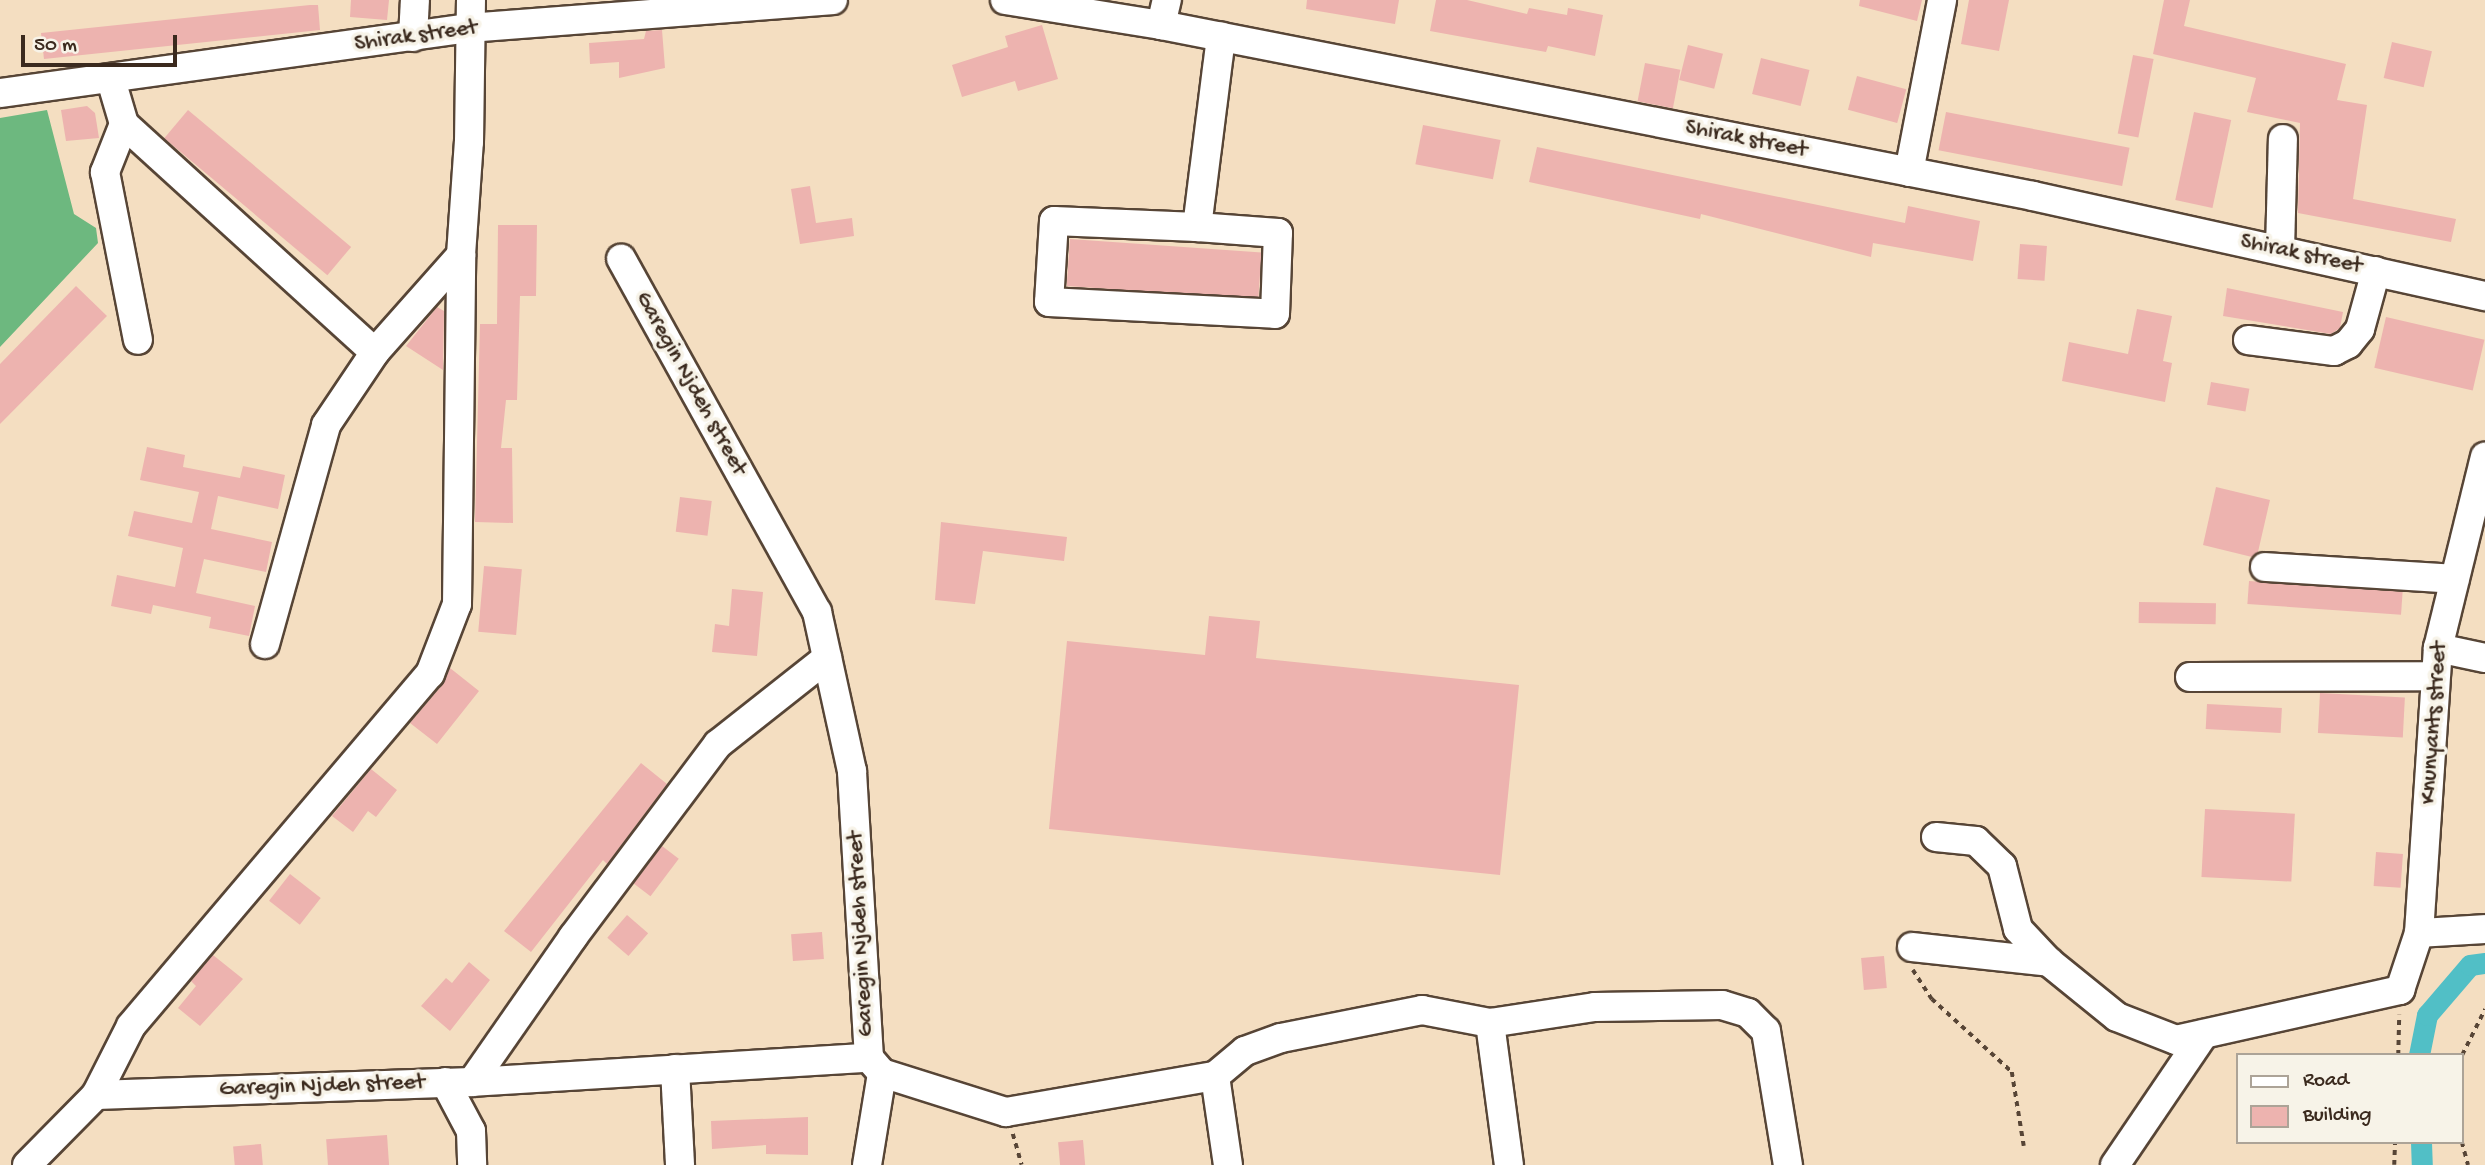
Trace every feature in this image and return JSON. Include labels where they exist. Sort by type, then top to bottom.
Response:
[{"type":"street","points":[[413,37],[415,0]]},
{"type":"street","points":[[27,1165],[96,1095],[131,1026],[430,674],[457,604],[461,255],[469,142],[471,0]]},
{"type":"street","name":"Shirak street","points":[[0,93],[111,80],[469,28],[833,0]]},
{"type":"street","name":"Shirak street","points":[[1004,0],[1164,13],[1221,37],[1909,172],[2485,296]]},
{"type":"street","points":[[1909,172],[1942,0]]},
{"type":"street","points":[[1197,227],[1221,37]]},
{"type":"street","points":[[111,80],[124,124],[375,352]]},
{"type":"street","points":[[124,124],[105,172],[138,340]]},
{"type":"street","points":[[2280,250],[2283,139]]},
{"type":"street","points":[[1054,220],[1197,227],[1278,233],[1275,314],[1049,302],[1054,220]]},
{"type":"street","points":[[265,644],[326,425],[375,352],[461,255]]},
{"type":"street","name":"Garegin Njdeh street","points":[[96,1095],[459,1082],[675,1069],[876,1065],[852,771],[817,612],[621,259]]},
{"type":"street","points":[[2248,340],[2334,351],[2348,344],[2360,329],[2376,271]]},
{"type":"street","name":"Knunyants street","points":[[2400,990],[2419,933],[2434,676],[2438,648],[2485,457]]},
{"type":"street","points":[[2264,567],[2455,579]]},
{"type":"street","points":[[2438,648],[2485,658]]},
{"type":"street","points":[[472,1165],[471,1131],[459,1082],[573,937],[718,744],[827,658]]},
{"type":"street","points":[[2190,677],[2434,676]]},
{"type":"street","points":[[1936,837],[1976,841],[2002,866],[2018,929],[2049,962],[2117,1017],[2176,1040],[2400,990]]},
{"type":"street","points":[[2419,933],[2485,929]]},
{"type":"street","points":[[1912,947],[2049,962]]},
{"type":"street","points":[[867,1165],[876,1065],[1006,1112],[1215,1076],[1245,1051],[1281,1038],[1422,1010],[1490,1023],[1595,1007],[1722,1004],[1748,1013],[1766,1031],[1788,1165]]},
{"type":"street","points":[[1490,1023],[1508,1165]]},
{"type":"street","points":[[2115,1165],[2204,1034]]},
{"type":"street","points":[[675,1069],[680,1165]]},
{"type":"street","points":[[1215,1076],[1228,1165]]},
{"type":"path","points":[[1912,947],[1914,971],[1932,999],[2012,1072],[2024,1146]]},
{"type":"path","points":[[2398,1053],[2400,990]]},
{"type":"path","points":[[2463,1053],[2485,1009]]},
{"type":"path","points":[[1006,1112],[1022,1165]]},
{"type":"path","points":[[2394,1165],[2395,1144]]},
{"type":"path","points":[[2463,1144],[2468,1165]]},
{"type":"green space","points":[[47,110],[74,214],[96,228],[98,243],[0,347],[0,118]]},
{"type":"building","points":[[351,0],[389,0],[387,20],[350,17]]},
{"type":"building","points":[[1307,0],[1399,0],[1395,24],[1306,9]]},
{"type":"building","points":[[1436,0],[1467,0],[1527,14],[1529,8],[1567,15],[1568,8],[1603,15],[1595,56],[1548,46],[1546,52],[1430,31]]},
{"type":"building","points":[[1860,0],[1922,0],[1917,21],[1859,6]]},
{"type":"building","points":[[1969,0],[2009,0],[1999,51],[1961,44]]},
{"type":"building","points":[[2164,0],[2190,0],[2184,26],[2346,64],[2337,100],[2367,105],[2353,199],[2456,219],[2451,242],[2298,213],[2300,123],[2247,112],[2256,78],[2153,54]]},
{"type":"building","points":[[318,5],[320,30],[44,59],[41,33]]},
{"type":"building","points":[[1042,25],[1058,79],[1018,91],[1015,81],[962,97],[952,65],[1008,47],[1005,36]]},
{"type":"building","points":[[662,30],[665,68],[619,78],[619,62],[590,64],[589,43],[644,39],[646,31]]},
{"type":"building","points":[[2392,42],[2432,51],[2424,87],[2384,78]]},
{"type":"building","points":[[1688,45],[1723,54],[1714,89],[1679,80]]},
{"type":"building","points":[[2133,55],[2154,59],[2138,138],[2118,134]]},
{"type":"building","points":[[1761,58],[1810,70],[1801,106],[1752,94]]},
{"type":"building","points":[[1645,63],[1680,70],[1673,108],[1638,101]]},
{"type":"building","points":[[1857,76],[1906,89],[1897,123],[1848,110]]},
{"type":"building","points":[[87,106],[95,113],[99,138],[66,141],[61,110]]},
{"type":"building","points":[[188,110],[351,247],[327,275],[164,138]]},
{"type":"building","points":[[1946,112],[2130,148],[2122,186],[1939,150]]},
{"type":"building","points":[[2194,112],[2231,120],[2212,208],[2175,200]]},
{"type":"building","points":[[1423,125],[1501,140],[1493,179],[1415,164]]},
{"type":"building","points":[[1537,147],[1905,223],[1908,206],[1980,221],[1973,261],[1873,243],[1871,257],[1701,214],[1700,219],[1529,182]]},
{"type":"building","points":[[810,186],[816,223],[852,218],[854,236],[800,244],[791,189]]},
{"type":"building","points":[[498,225],[537,225],[536,296],[520,296],[517,400],[506,400],[501,448],[512,448],[513,523],[475,522],[480,324],[497,324]]},
{"type":"building","points":[[1070,239],[1262,252],[1258,299],[1067,286]]},
{"type":"building","points":[[2020,244],[2047,246],[2044,281],[2018,279]]},
{"type":"building","points":[[76,286],[107,316],[0,424],[0,364]]},
{"type":"building","points":[[2227,288],[2343,312],[2340,328],[2331,334],[2223,316]]},
{"type":"building","points":[[437,307],[444,311],[443,370],[406,346]]},
{"type":"building","points":[[2137,309],[2172,316],[2163,361],[2172,363],[2165,402],[2062,381],[2069,342],[2128,354]]},
{"type":"building","points":[[2386,317],[2484,340],[2473,390],[2374,368]]},
{"type":"building","points":[[2211,382],[2249,389],[2245,411],[2207,405]]},
{"type":"building","points":[[147,447],[185,455],[183,467],[240,478],[243,466],[285,475],[278,509],[218,496],[211,529],[272,542],[266,572],[204,559],[196,593],[255,606],[249,636],[209,628],[211,617],[153,605],[151,614],[111,606],[117,575],[175,587],[183,548],[128,536],[134,511],[192,523],[199,492],[140,480]]},
{"type":"building","points":[[2216,487],[2270,500],[2258,552],[2252,557],[2203,545]]},
{"type":"building","points":[[680,497],[712,501],[707,536],[676,532]]},
{"type":"building","points":[[941,522],[1067,537],[1064,561],[983,551],[975,604],[935,600]]},
{"type":"building","points":[[484,566],[522,569],[516,635],[478,632]]},
{"type":"building","points":[[2249,581],[2403,592],[2401,615],[2247,604]]},
{"type":"building","points":[[732,589],[763,592],[757,656],[712,652],[715,624],[729,626]]},
{"type":"building","points":[[2139,602],[2216,603],[2216,624],[2139,623]]},
{"type":"building","points":[[1209,616],[1260,621],[1256,658],[1519,685],[1500,875],[1049,829],[1067,641],[1205,655]]},
{"type":"building","points":[[450,668],[479,691],[437,744],[410,723],[443,684]]},
{"type":"building","points":[[2320,693],[2405,697],[2403,737],[2318,733]]},
{"type":"building","points":[[2207,704],[2282,708],[2281,733],[2206,729]]},
{"type":"building","points":[[641,763],[667,784],[607,864],[603,860],[531,952],[504,931]]},
{"type":"building","points":[[371,769],[397,790],[376,817],[368,811],[353,832],[332,816]]},
{"type":"building","points":[[2205,809],[2295,814],[2291,882],[2201,877]]},
{"type":"building","points":[[662,846],[679,859],[650,896],[634,884]]},
{"type":"building","points":[[2376,852],[2403,854],[2401,888],[2374,886]]},
{"type":"building","points":[[290,874],[321,898],[300,925],[269,901]]},
{"type":"building","points":[[627,915],[648,933],[628,956],[607,938]]},
{"type":"building","points":[[822,932],[824,959],[793,961],[791,934]]},
{"type":"building","points":[[213,955],[243,979],[200,1026],[178,1008],[196,986],[191,981]]},
{"type":"building","points":[[1884,956],[1887,988],[1864,990],[1861,958]]},
{"type":"building","points":[[469,962],[490,980],[450,1031],[421,1006],[446,978],[452,983]]},
{"type":"building","points":[[808,1117],[808,1155],[766,1154],[766,1145],[712,1149],[711,1121]]},
{"type":"building","points":[[387,1135],[389,1165],[328,1165],[326,1139]]},
{"type":"building","points":[[1083,1140],[1085,1165],[1060,1165],[1058,1142]]},
{"type":"building","points":[[261,1144],[263,1165],[235,1165],[233,1146]]},
{"type":"waterway","points":[[2419,1053],[2427,1015],[2470,965],[2485,963]]},
{"type":"waterway","points":[[2421,1144],[2422,1165]]}]
